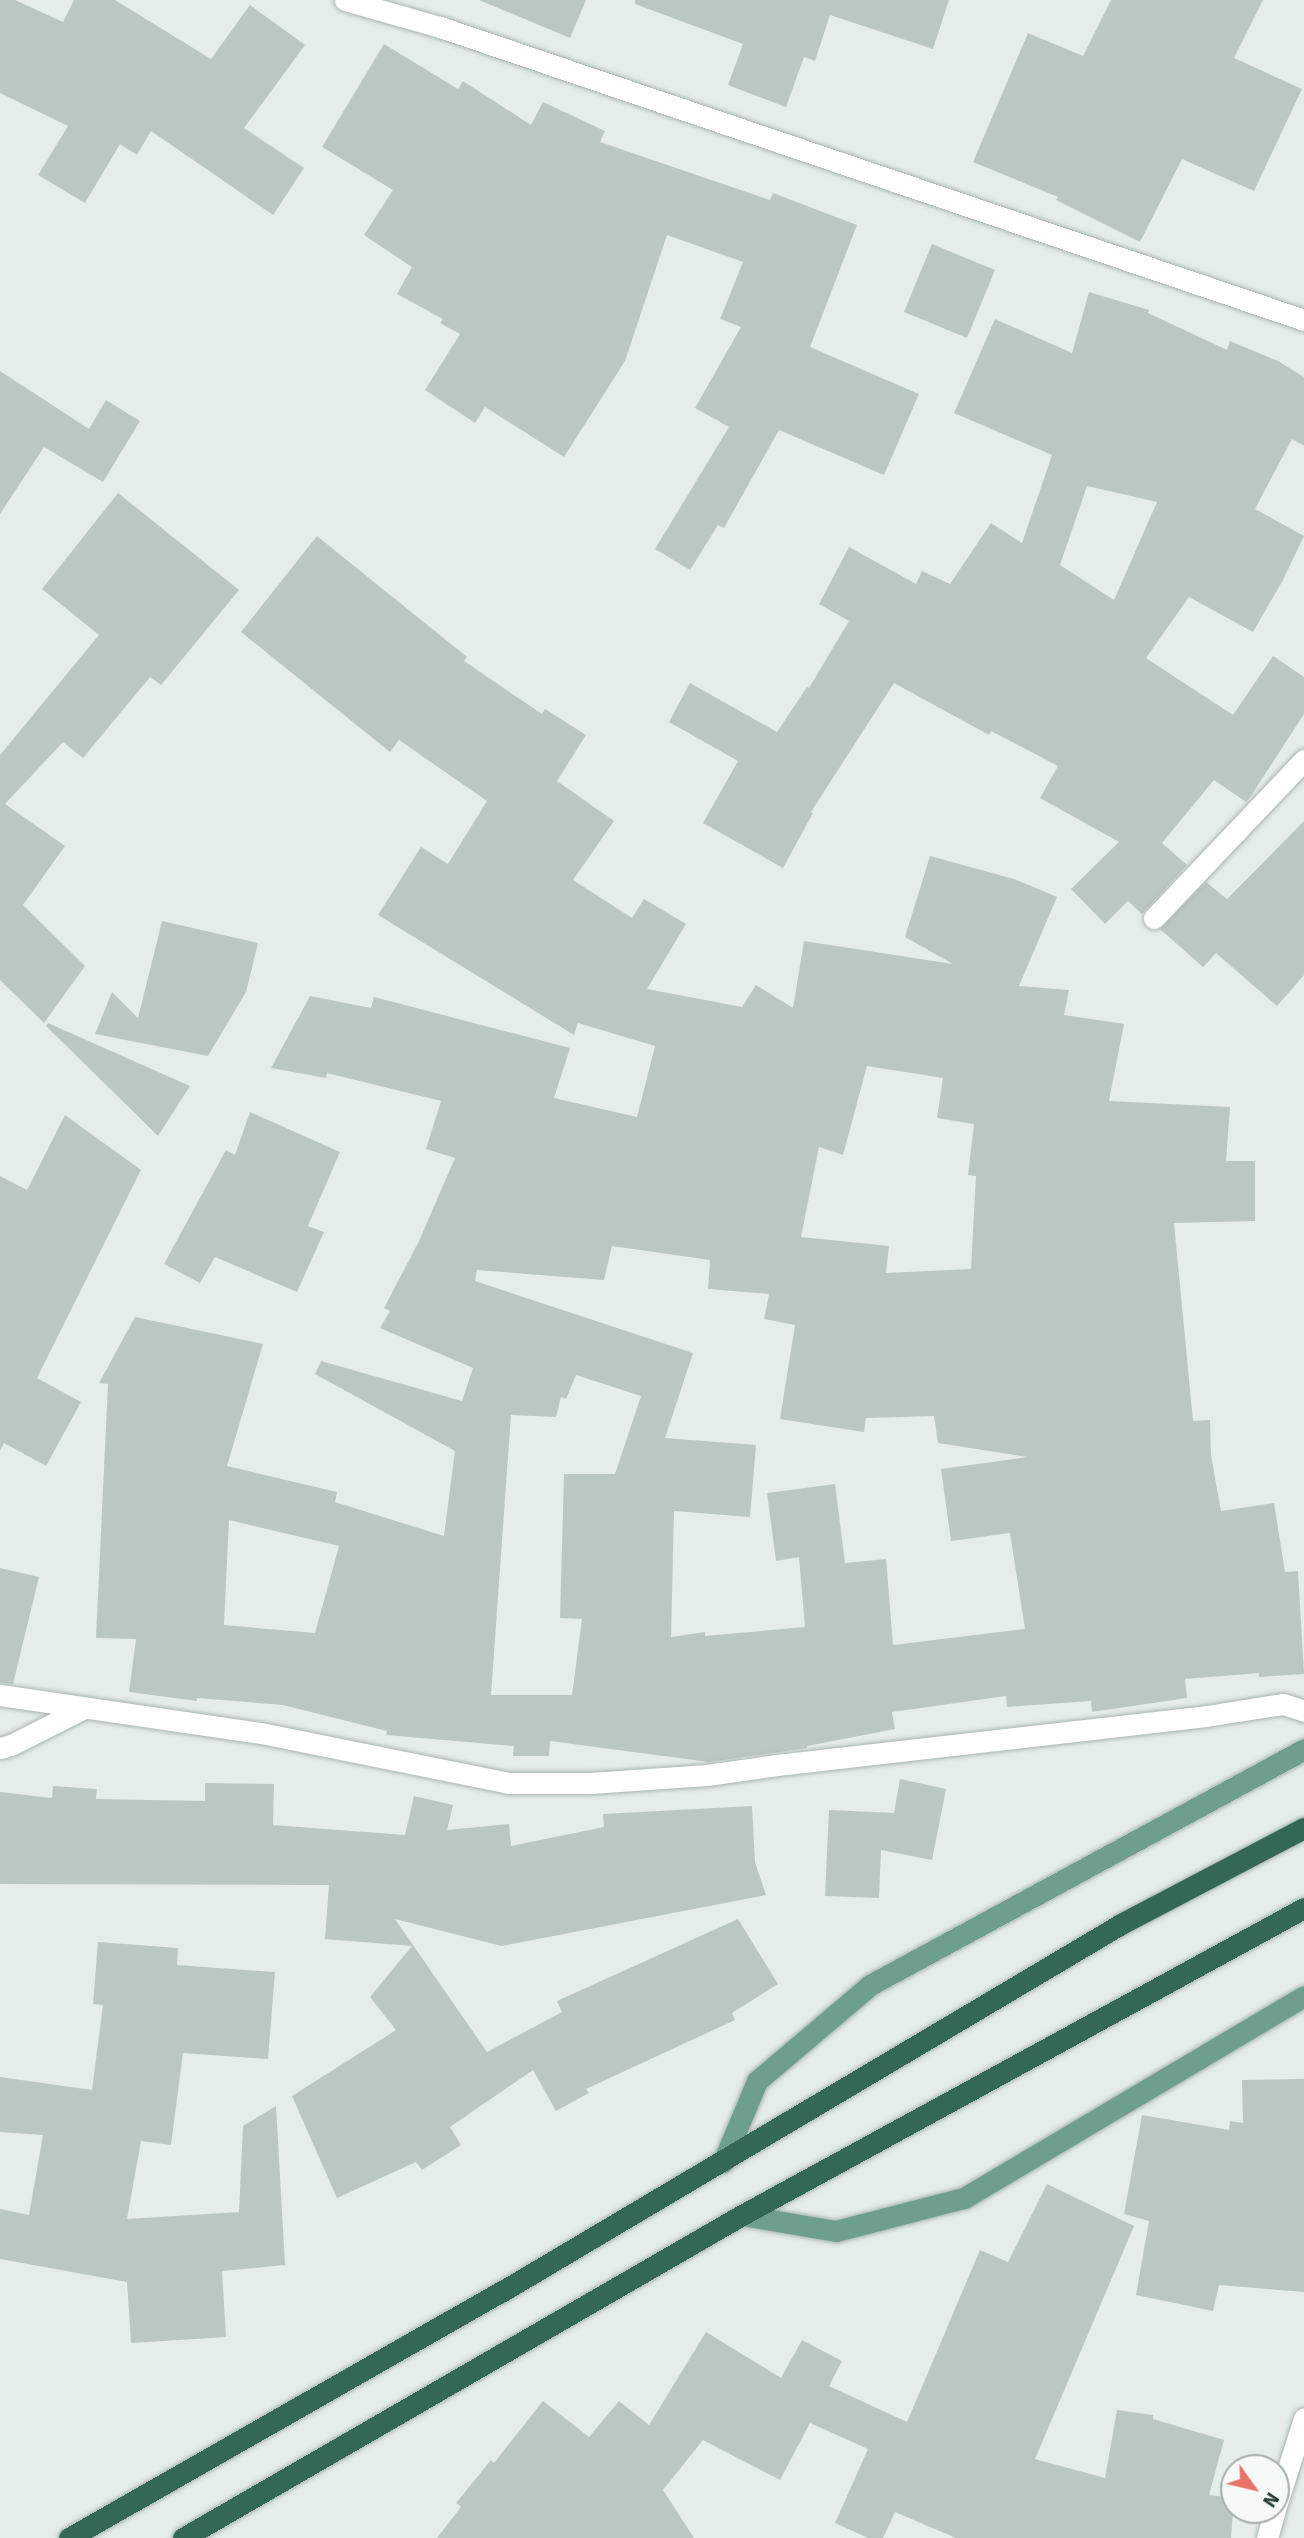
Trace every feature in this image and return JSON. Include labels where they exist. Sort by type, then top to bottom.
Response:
[{"type":"highway","points":[[69,2538],[723,2162],[1121,1924],[1304,1828]]},
{"type":"highway","points":[[183,2538],[742,2215],[1304,1908]]},
{"type":"main road","points":[[723,2162],[757,2081],[870,1985],[1304,1749]]},
{"type":"main road","points":[[742,2215],[836,2231],[964,2199],[1304,1996]]},
{"type":"street","points":[[345,0],[440,27],[1304,320]]},
{"type":"street","points":[[1154,918],[1304,760]]},
{"type":"street","points":[[0,1695],[261,1733],[463,1776],[530,1783],[707,1776],[777,1765],[1206,1716],[1283,1704],[1304,1710]]},
{"type":"street","points":[[0,1748],[82,1709]]},
{"type":"street","points":[[1290,2461],[1304,2418]]},
{"type":"building","points":[[0,0],[15,0],[63,22],[74,0],[115,0],[211,59],[250,5],[305,45],[244,128],[304,168],[273,215],[151,131],[137,155],[120,144],[85,203],[38,175],[68,126],[0,93]]},
{"type":"building","points":[[479,0],[586,0],[570,38]]},
{"type":"building","points":[[635,0],[949,0],[933,49],[830,15],[815,61],[804,57],[786,107],[728,85],[743,44],[635,4]]},
{"type":"building","points":[[1111,0],[1263,0],[1234,58],[1302,89],[1254,191],[1182,159],[1140,242],[1056,200],[1058,197],[973,162],[1028,33],[1083,56]]},
{"type":"building","points":[[384,44],[458,89],[463,81],[531,125],[543,102],[605,131],[600,142],[770,200],[773,193],[857,225],[810,347],[919,394],[884,475],[779,430],[724,528],[718,525],[690,570],[655,549],[729,427],[695,408],[741,327],[720,319],[743,262],[667,235],[625,361],[564,457],[485,407],[475,423],[425,390],[460,334],[440,323],[443,319],[397,294],[412,267],[364,235],[393,190],[322,147]]},
{"type":"building","points":[[932,244],[995,270],[967,338],[904,312]]},
{"type":"building","points":[[1089,292],[1149,310],[1148,313],[1227,350],[1230,341],[1278,361],[1304,377],[1304,446],[1292,439],[1255,509],[1304,536],[1283,580],[1253,632],[1189,597],[1146,658],[1233,715],[1273,656],[1304,677],[1304,714],[1251,796],[1246,802],[1214,780],[1162,843],[1187,865],[1142,914],[1128,901],[1105,924],[1071,889],[1119,842],[1040,798],[1058,766],[991,731],[989,735],[894,683],[811,812],[813,813],[783,868],[703,823],[738,761],[669,722],[690,683],[777,732],[807,687],[809,688],[849,621],[819,604],[849,547],[916,584],[922,571],[950,584],[991,523],[1022,543],[1052,455],[954,413],[995,319],[1072,353]],"holes":[[[1087,486],[1157,502],[1114,600],[1060,565]]]},
{"type":"building","points":[[0,371],[89,429],[106,400],[140,421],[103,482],[44,447],[0,514]]},
{"type":"building","points":[[118,493],[239,590],[161,685],[150,677],[83,758],[63,742],[5,804],[65,846],[23,905],[85,966],[44,1023],[0,980],[0,755],[99,635],[42,589]]},
{"type":"building","points":[[317,536],[467,657],[464,661],[542,714],[545,709],[586,735],[557,781],[614,821],[573,880],[632,918],[644,899],[686,924],[647,989],[742,1007],[756,985],[793,1008],[804,941],[953,964],[905,937],[930,856],[1014,879],[1057,897],[1019,986],[1069,990],[1064,1015],[1124,1024],[1109,1101],[1230,1107],[1226,1161],[1255,1161],[1255,1221],[1174,1223],[1193,1421],[1210,1420],[1211,1455],[1221,1511],[1274,1503],[1285,1572],[1298,1571],[1304,1674],[1259,1677],[1259,1673],[1185,1679],[1187,1698],[1092,1712],[1091,1701],[1007,1707],[1006,1696],[892,1712],[895,1729],[807,1748],[709,1762],[550,1741],[549,1756],[513,1756],[514,1746],[386,1735],[387,1731],[283,1705],[197,1698],[197,1701],[129,1692],[136,1639],[96,1638],[108,1384],[99,1383],[135,1317],[263,1344],[227,1466],[337,1492],[335,1502],[444,1536],[455,1451],[315,1374],[321,1361],[462,1401],[473,1368],[380,1328],[390,1311],[384,1308],[419,1241],[455,1158],[426,1149],[441,1101],[327,1073],[326,1078],[271,1068],[310,996],[371,1008],[374,997],[570,1048],[554,1098],[637,1117],[655,1046],[578,1023],[574,1035],[378,915],[421,847],[448,864],[487,801],[399,740],[390,752],[241,632]],"holes":[[[867,1066],[943,1078],[937,1118],[974,1124],[968,1175],[976,1176],[971,1269],[886,1273],[889,1246],[801,1237],[819,1147],[843,1155]],[[612,1246],[710,1260],[708,1289],[769,1294],[764,1319],[795,1325],[780,1419],[864,1432],[866,1418],[934,1416],[938,1443],[1028,1457],[941,1469],[951,1541],[1010,1533],[1025,1629],[893,1645],[886,1559],[845,1563],[835,1484],[767,1493],[776,1561],[799,1557],[805,1627],[705,1636],[705,1632],[671,1637],[674,1511],[750,1517],[756,1445],[665,1438],[693,1353],[475,1281],[477,1270],[604,1280]],[[576,1375],[641,1396],[615,1474],[564,1474],[560,1618],[582,1619],[572,1695],[491,1695],[511,1415],[556,1417],[561,1397],[566,1399]],[[229,1520],[339,1546],[315,1633],[224,1625]]]},
{"type":"building","points":[[1304,821],[1304,975],[1277,1006],[1216,953],[1203,967],[1160,929],[1206,882],[1227,899]]},
{"type":"building","points":[[162,921],[258,943],[246,992],[208,1056],[95,1034],[112,992],[138,1018]]},
{"type":"building","points":[[48,1023],[190,1086],[158,1136],[46,1026]]},
{"type":"building","points":[[250,1112],[340,1152],[308,1226],[324,1232],[297,1292],[215,1257],[200,1283],[164,1264],[226,1150],[235,1155]]},
{"type":"building","points":[[65,1115],[141,1170],[37,1378],[81,1402],[46,1466],[4,1443],[0,1451],[0,1176],[27,1190]]},
{"type":"building","points":[[0,1568],[39,1577],[13,1684],[0,1682]]},
{"type":"building","points":[[900,1779],[946,1789],[932,1860],[881,1850],[879,1898],[825,1896],[829,1810],[894,1813]]},
{"type":"building","points":[[205,1783],[274,1784],[273,1825],[405,1835],[414,1796],[453,1805],[447,1830],[509,1824],[511,1846],[604,1827],[603,1814],[752,1806],[755,1862],[766,1895],[502,1946],[395,1919],[487,2052],[562,2012],[557,2001],[738,1919],[778,1984],[732,2013],[735,2020],[586,2089],[589,2093],[556,2111],[533,2070],[450,2127],[461,2145],[422,2170],[416,2162],[337,2198],[292,2096],[396,2030],[370,1997],[412,1946],[325,1939],[329,1885],[0,1884],[0,1792],[52,1798],[53,1786],[97,1789],[96,1799],[205,1801]]},
{"type":"building","points":[[98,1942],[178,1948],[177,1965],[275,1972],[268,2059],[183,2053],[171,2145],[141,2141],[127,2219],[239,2212],[243,2126],[276,2106],[285,2265],[222,2271],[226,2337],[131,2343],[127,2282],[0,2259],[0,2209],[29,2215],[43,2135],[0,2132],[0,2077],[92,2090],[103,2005],[93,2004]]},
{"type":"building","points":[[1304,2079],[1304,2292],[1219,2285],[1213,2311],[1136,2295],[1149,2221],[1124,2214],[1142,2115],[1229,2130],[1230,2121],[1243,2123],[1242,2080]]},
{"type":"building","points":[[1047,2184],[1134,2226],[1035,2459],[1105,2478],[1117,2410],[1153,2415],[1153,2419],[1224,2440],[1209,2495],[1220,2496],[1220,2524],[1232,2524],[1231,2538],[956,2538],[895,2512],[883,2538],[868,2538],[835,2523],[868,2449],[810,2423],[780,2480],[703,2440],[663,2490],[694,2538],[437,2538],[461,2507],[456,2503],[491,2460],[494,2463],[543,2401],[589,2437],[619,2401],[649,2425],[706,2332],[781,2378],[802,2340],[842,2361],[829,2386],[907,2422],[980,2250],[1008,2262]]}]
